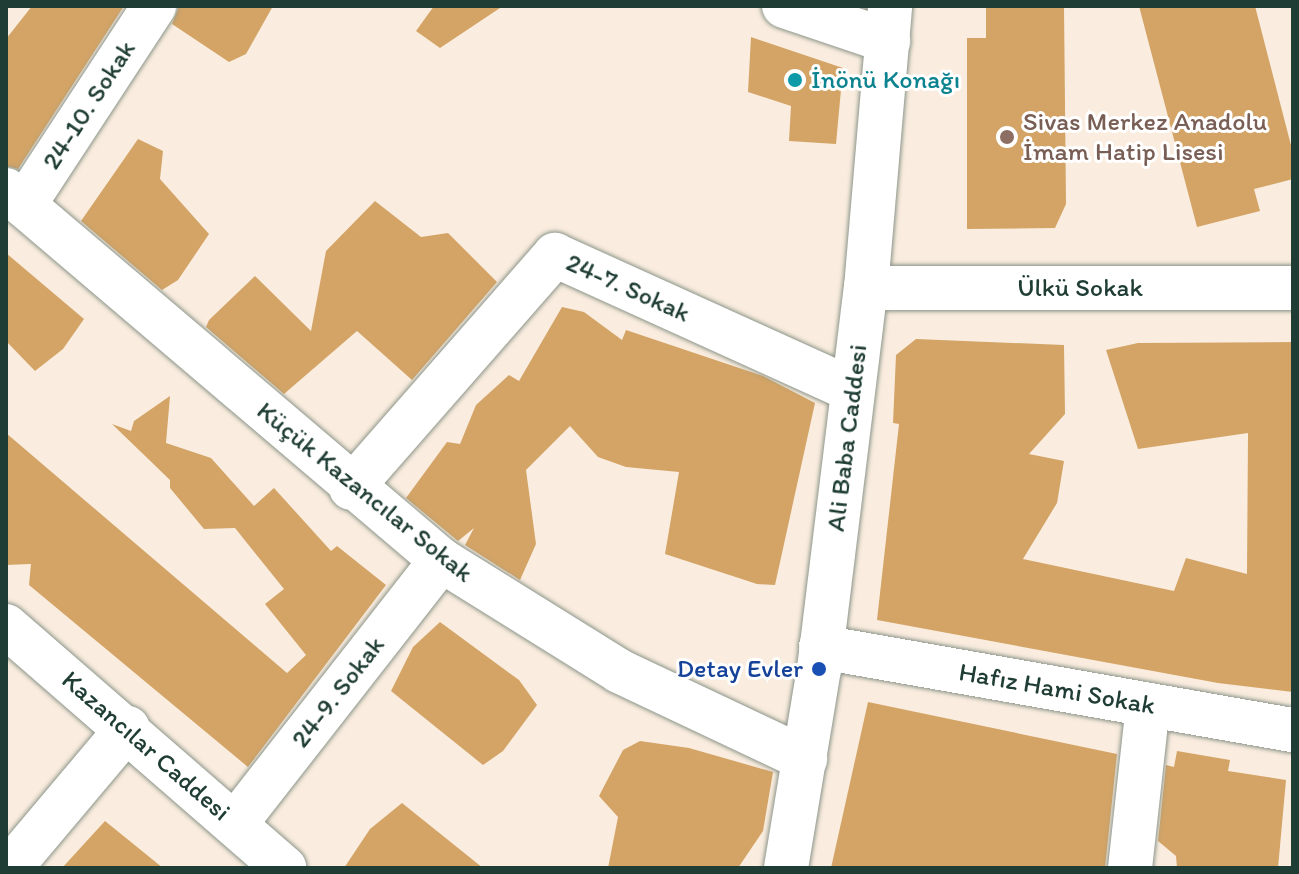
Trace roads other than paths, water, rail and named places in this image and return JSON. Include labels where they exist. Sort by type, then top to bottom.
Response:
[{"type":"street","name":"24-10. Sokak","points":[[15,197],[154,6]]},
{"type":"street","points":[[784,6],[889,24]]},
{"type":"street","name":"Ali Baba Caddesi","points":[[786,868],[821,647],[866,288],[889,24]]},
{"type":"street","name":"Küçük Kazancılar Sokak","points":[[15,197],[351,488],[441,560],[619,671],[805,759]]},
{"type":"street","name":"24-7. Sokak","points":[[351,488],[555,255],[851,389]]},
{"type":"street","name":"Ülkü Sokak","points":[[866,288],[1293,288]]},
{"type":"street","name":"24-9. Sokak","points":[[235,824],[441,560]]},
{"type":"street","name":"Kazancılar Caddesi","points":[[6,626],[128,728],[284,868]]},
{"type":"street","name":"Hafız Hami Sokak","points":[[821,647],[1293,730]]},
{"type":"street","points":[[1130,868],[1148,705]]},
{"type":"street","points":[[10,868],[128,728]]},
{"type":"place","name":"İnönü Konağı","points":[[795,80]]},
{"type":"place","name":"Sivas Merkez Anadolu İmam Hatip Lisesi","points":[[1007,137]]},
{"type":"place","name":"Detay Evler","points":[[819,669]]}]
